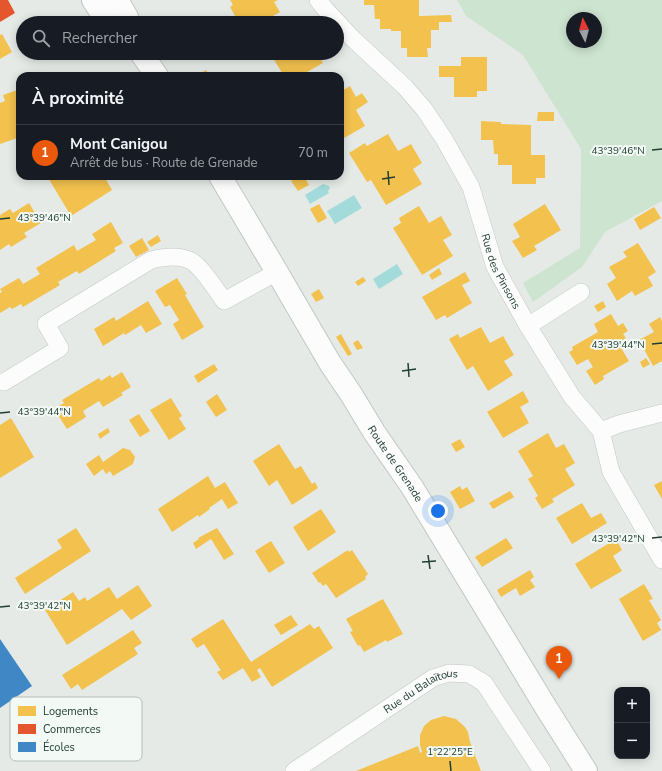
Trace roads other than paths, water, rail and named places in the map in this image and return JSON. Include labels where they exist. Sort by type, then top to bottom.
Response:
[{"type":"main road","points":[[93,0],[103,16]]},
{"type":"main road","points":[[117,0],[126,16]]},
{"type":"main road","points":[[146,60],[154,72]]},
{"type":"main road","name":"Route de Grenade","points":[[222,180],[330,363],[374,432],[412,487],[586,771]]},
{"type":"street","name":"Rue des Pinsons","points":[[318,0],[332,16]]},
{"type":"street","name":"Rue des Pinsons","points":[[344,29],[405,87],[424,109],[444,139],[471,187],[495,267],[528,326],[572,398],[600,431],[611,472],[662,560]]},
{"type":"street","points":[[4,382],[60,348],[46,324],[151,260],[168,256],[190,260],[205,274],[224,301],[277,272]]},
{"type":"street","points":[[528,326],[581,292]]},
{"type":"street","points":[[600,431],[662,413]]},
{"type":"street","name":"Rue du Balaïtous","points":[[294,771],[433,678],[449,674],[470,674],[484,683],[542,771]]},
{"type":"water","points":[[323,184],[329,186],[329,193],[310,204],[305,195]]},
{"type":"water","points":[[354,195],[362,208],[335,224],[327,211]]},
{"type":"water","points":[[397,264],[403,274],[379,289],[373,279]]},
{"type":"place","name":"Mont Canigou","points":[[559,679]]}]
